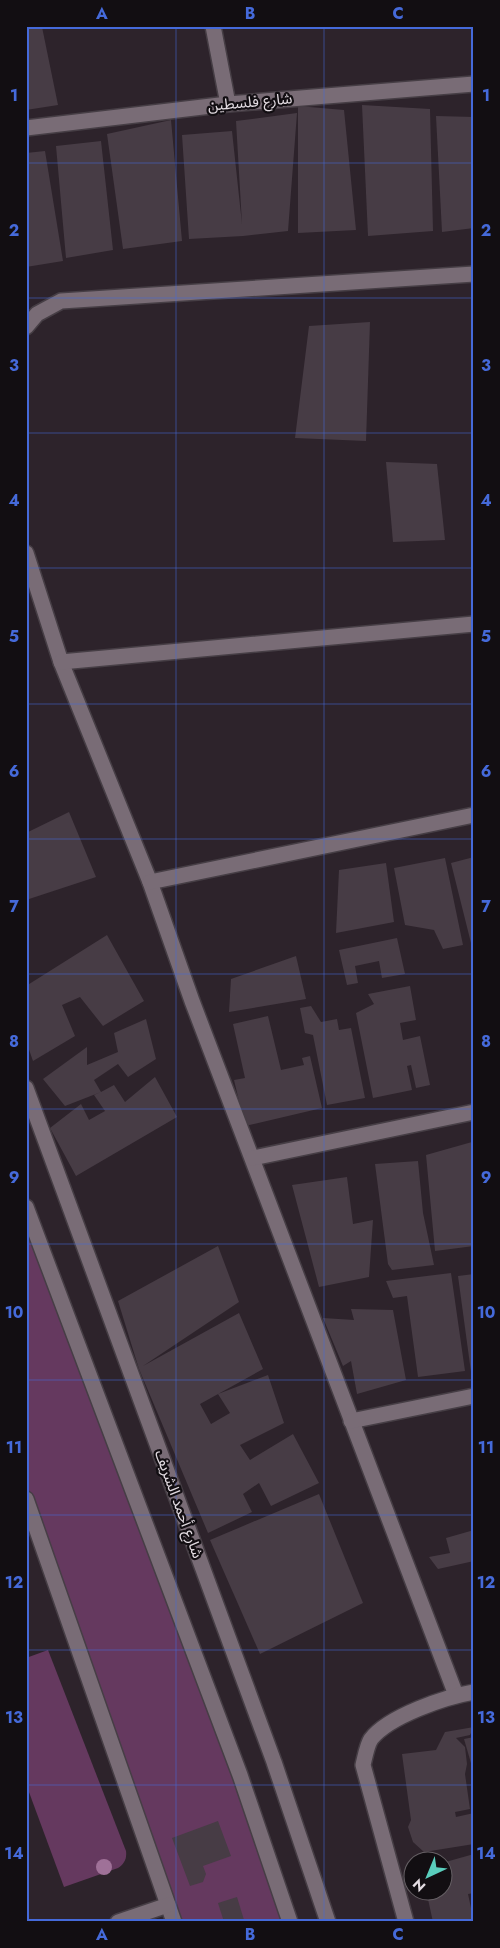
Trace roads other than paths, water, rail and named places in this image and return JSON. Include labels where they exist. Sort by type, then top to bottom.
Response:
[{"type":"street","points":[[213,26],[228,104]]},
{"type":"street","name":"شارع فلسطين","points":[[26,128],[228,104],[474,84]]},
{"type":"street","points":[[26,327],[37,314],[61,300],[474,274]]},
{"type":"street","points":[[26,553],[61,662],[150,882],[192,1001],[456,1695]]},
{"type":"street","points":[[61,662],[474,624]]},
{"type":"street","points":[[150,882],[474,815]]},
{"type":"street","name":"شارع أحمد الشريف","points":[[26,1088],[274,1762],[328,1922]]},
{"type":"street","points":[[253,1158],[474,1112]]},
{"type":"street","points":[[26,1208],[240,1775],[290,1922]]},
{"type":"street","points":[[351,1421],[474,1396]]},
{"type":"street","points":[[26,1499],[174,1922]]},
{"type":"street","points":[[406,1922],[363,1765],[370,1740],[391,1721],[456,1695],[474,1692]]},
{"type":"street","points":[[118,1922],[168,1905]]}]
